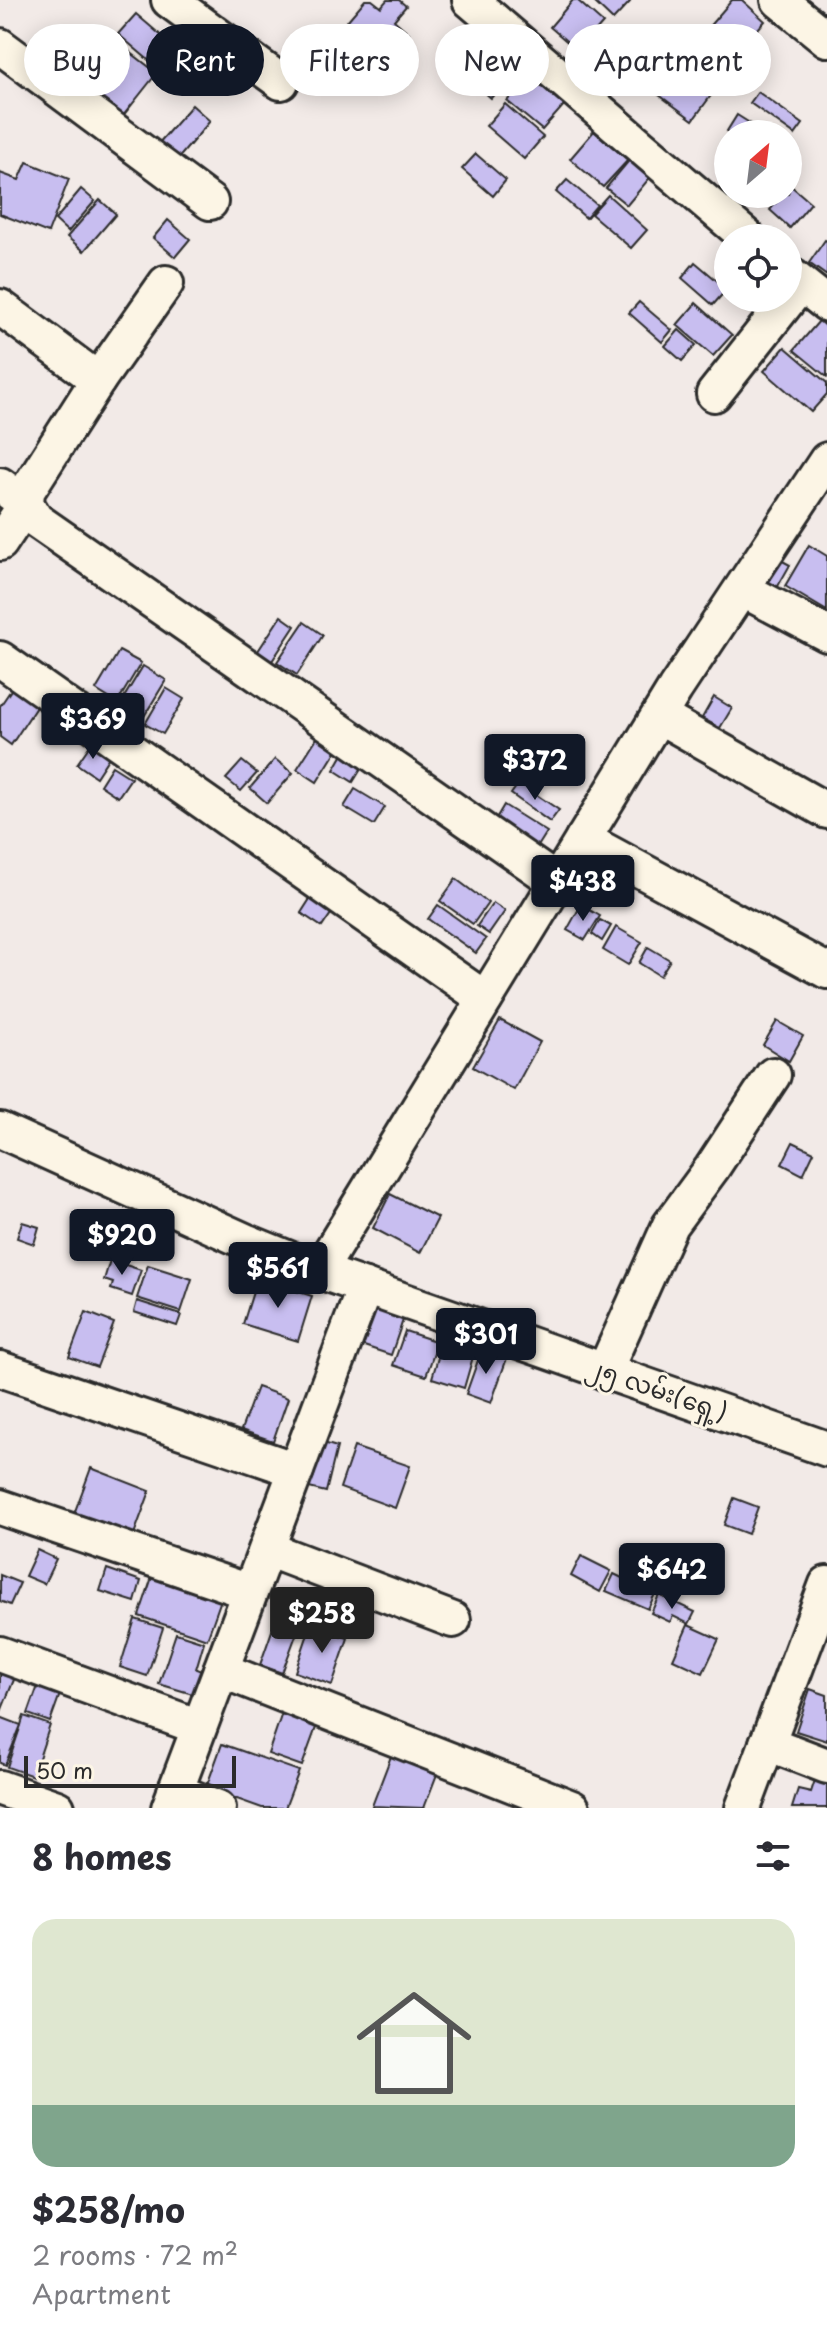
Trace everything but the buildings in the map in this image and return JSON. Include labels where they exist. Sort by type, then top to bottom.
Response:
[{"type":"street","points":[[169,0],[280,81]]},
{"type":"street","points":[[470,0],[732,224]]},
{"type":"street","points":[[779,0],[827,39]]},
{"type":"street","points":[[0,46],[210,202]]},
{"type":"street","points":[[13,494],[27,491],[98,380],[166,283]]},
{"type":"street","points":[[714,394],[805,287]]},
{"type":"street","points":[[0,307],[98,380]]},
{"type":"street","points":[[319,1271],[659,716],[742,589],[823,475]]},
{"type":"street","points":[[0,543],[13,494]]},
{"type":"street","points":[[13,494],[36,520],[557,882]]},
{"type":"street","points":[[742,589],[827,634]]},
{"type":"street","points":[[0,659],[485,999]]},
{"type":"street","points":[[659,716],[827,811]]},
{"type":"street","points":[[583,839],[827,971]]},
{"type":"street","points":[[604,1372],[670,1225],[773,1075]]},
{"type":"street","name":"၂၅ လမ်း(ရှေ့)","points":[[0,1130],[245,1241],[319,1271],[827,1449]]},
{"type":"street","points":[[218,1808],[172,1799],[365,1287]]},
{"type":"street","points":[[0,1369],[296,1470]]},
{"type":"street","points":[[0,1507],[250,1592]]},
{"type":"street","points":[[267,1549],[453,1620]]},
{"type":"street","points":[[743,1808],[824,1604]]},
{"type":"street","points":[[0,1654],[199,1727]]},
{"type":"street","points":[[221,1670],[572,1808]]},
{"type":"street","points":[[767,1743],[827,1766]]},
{"type":"street","points":[[0,1788],[57,1808]]}]
